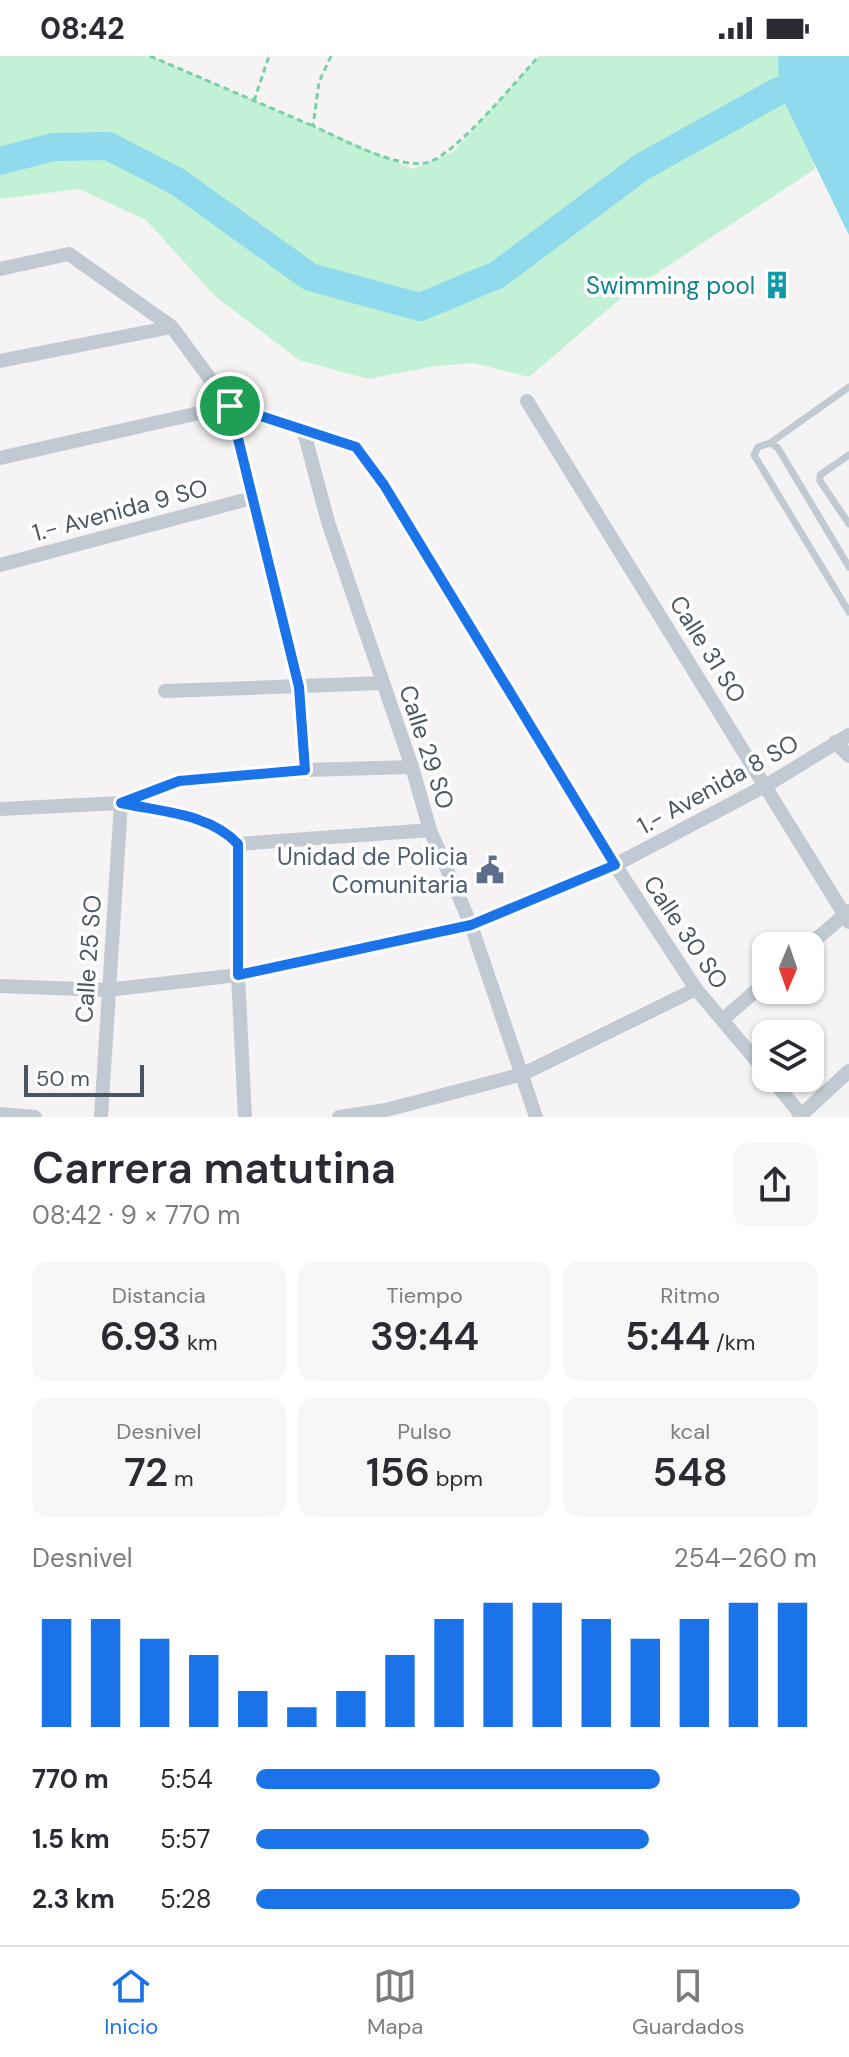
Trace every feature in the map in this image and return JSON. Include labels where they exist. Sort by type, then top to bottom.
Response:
[{"type":"street","points":[[0,269],[69,254],[172,327],[230,406],[299,687],[305,770]]},
{"type":"street","points":[[0,361],[172,327]]},
{"type":"street","name":"Calle 31 SO","points":[[527,401],[848,916]]},
{"type":"street","points":[[0,458],[230,406]]},
{"type":"street","name":"Calle 30 SO","points":[[230,406],[356,447],[384,485],[615,865],[696,989],[752,1055]]},
{"type":"street","name":"Calle 29 SO","points":[[304,432],[328,522],[412,767],[430,830],[471,925],[536,1117]]},
{"type":"street","name":"1.- Avenida 9 SO","points":[[0,565],[252,498]]},
{"type":"street","points":[[165,691],[383,683]]},
{"type":"street","points":[[842,739],[849,756]]},
{"type":"street","name":"1.- Avenida 8 SO","points":[[0,986],[107,990],[238,975],[471,925],[615,865],[767,785],[842,739]]},
{"type":"street","points":[[121,803],[179,781],[305,770],[412,767]]},
{"type":"street","points":[[0,809],[121,803],[209,822],[225,830],[238,844],[238,975],[245,1117]]},
{"type":"street","name":"Calle 25 SO","points":[[101,1117],[121,803]]},
{"type":"street","points":[[238,844],[430,830]]},
{"type":"street","points":[[824,934],[848,916]]},
{"type":"street","points":[[339,1117],[386,1110],[523,1074],[696,989]]},
{"type":"street","points":[[722,1020],[752,994]]},
{"type":"street","points":[[782,1092],[801,1116],[849,1071]]},
{"type":"street","points":[[0,1114],[35,1117]]},
{"type":"lane","points":[[849,387],[770,443],[758,447],[754,455],[849,612]]},
{"type":"lane","points":[[770,443],[778,448],[849,567]]},
{"type":"lane","points":[[849,455],[820,475],[824,490],[846,512],[849,524]]},
{"type":"path","points":[[150,56],[394,161],[429,162],[475,128],[539,56]]},
{"type":"path","points":[[254,101],[269,56]]},
{"type":"path","points":[[313,126],[319,82],[331,56]]},
{"type":"green space","points":[[0,56],[150,56],[413,169],[453,152],[539,56],[785,56],[815,169],[627,293],[529,377],[474,363],[436,366],[368,379],[299,360],[216,297],[146,220],[79,189],[0,199]]},
{"type":"water","points":[[778,56],[849,56],[849,235],[779,91]]},
{"type":"waterway","points":[[0,161],[53,147],[108,146],[178,182],[310,277],[420,307],[497,275],[643,166],[779,91],[817,85],[849,87]]},
{"type":"place","name":"Swimming pool","points":[[777,285]]},
{"type":"place","name":"Unidad de Policia Comunitaria","points":[[490,870]]},
{"type":"route","points":[[230,406],[356,447],[384,485],[615,865],[471,925],[238,975],[238,844],[225,830],[209,822],[121,803],[179,781],[305,770],[299,687],[230,406]]}]
